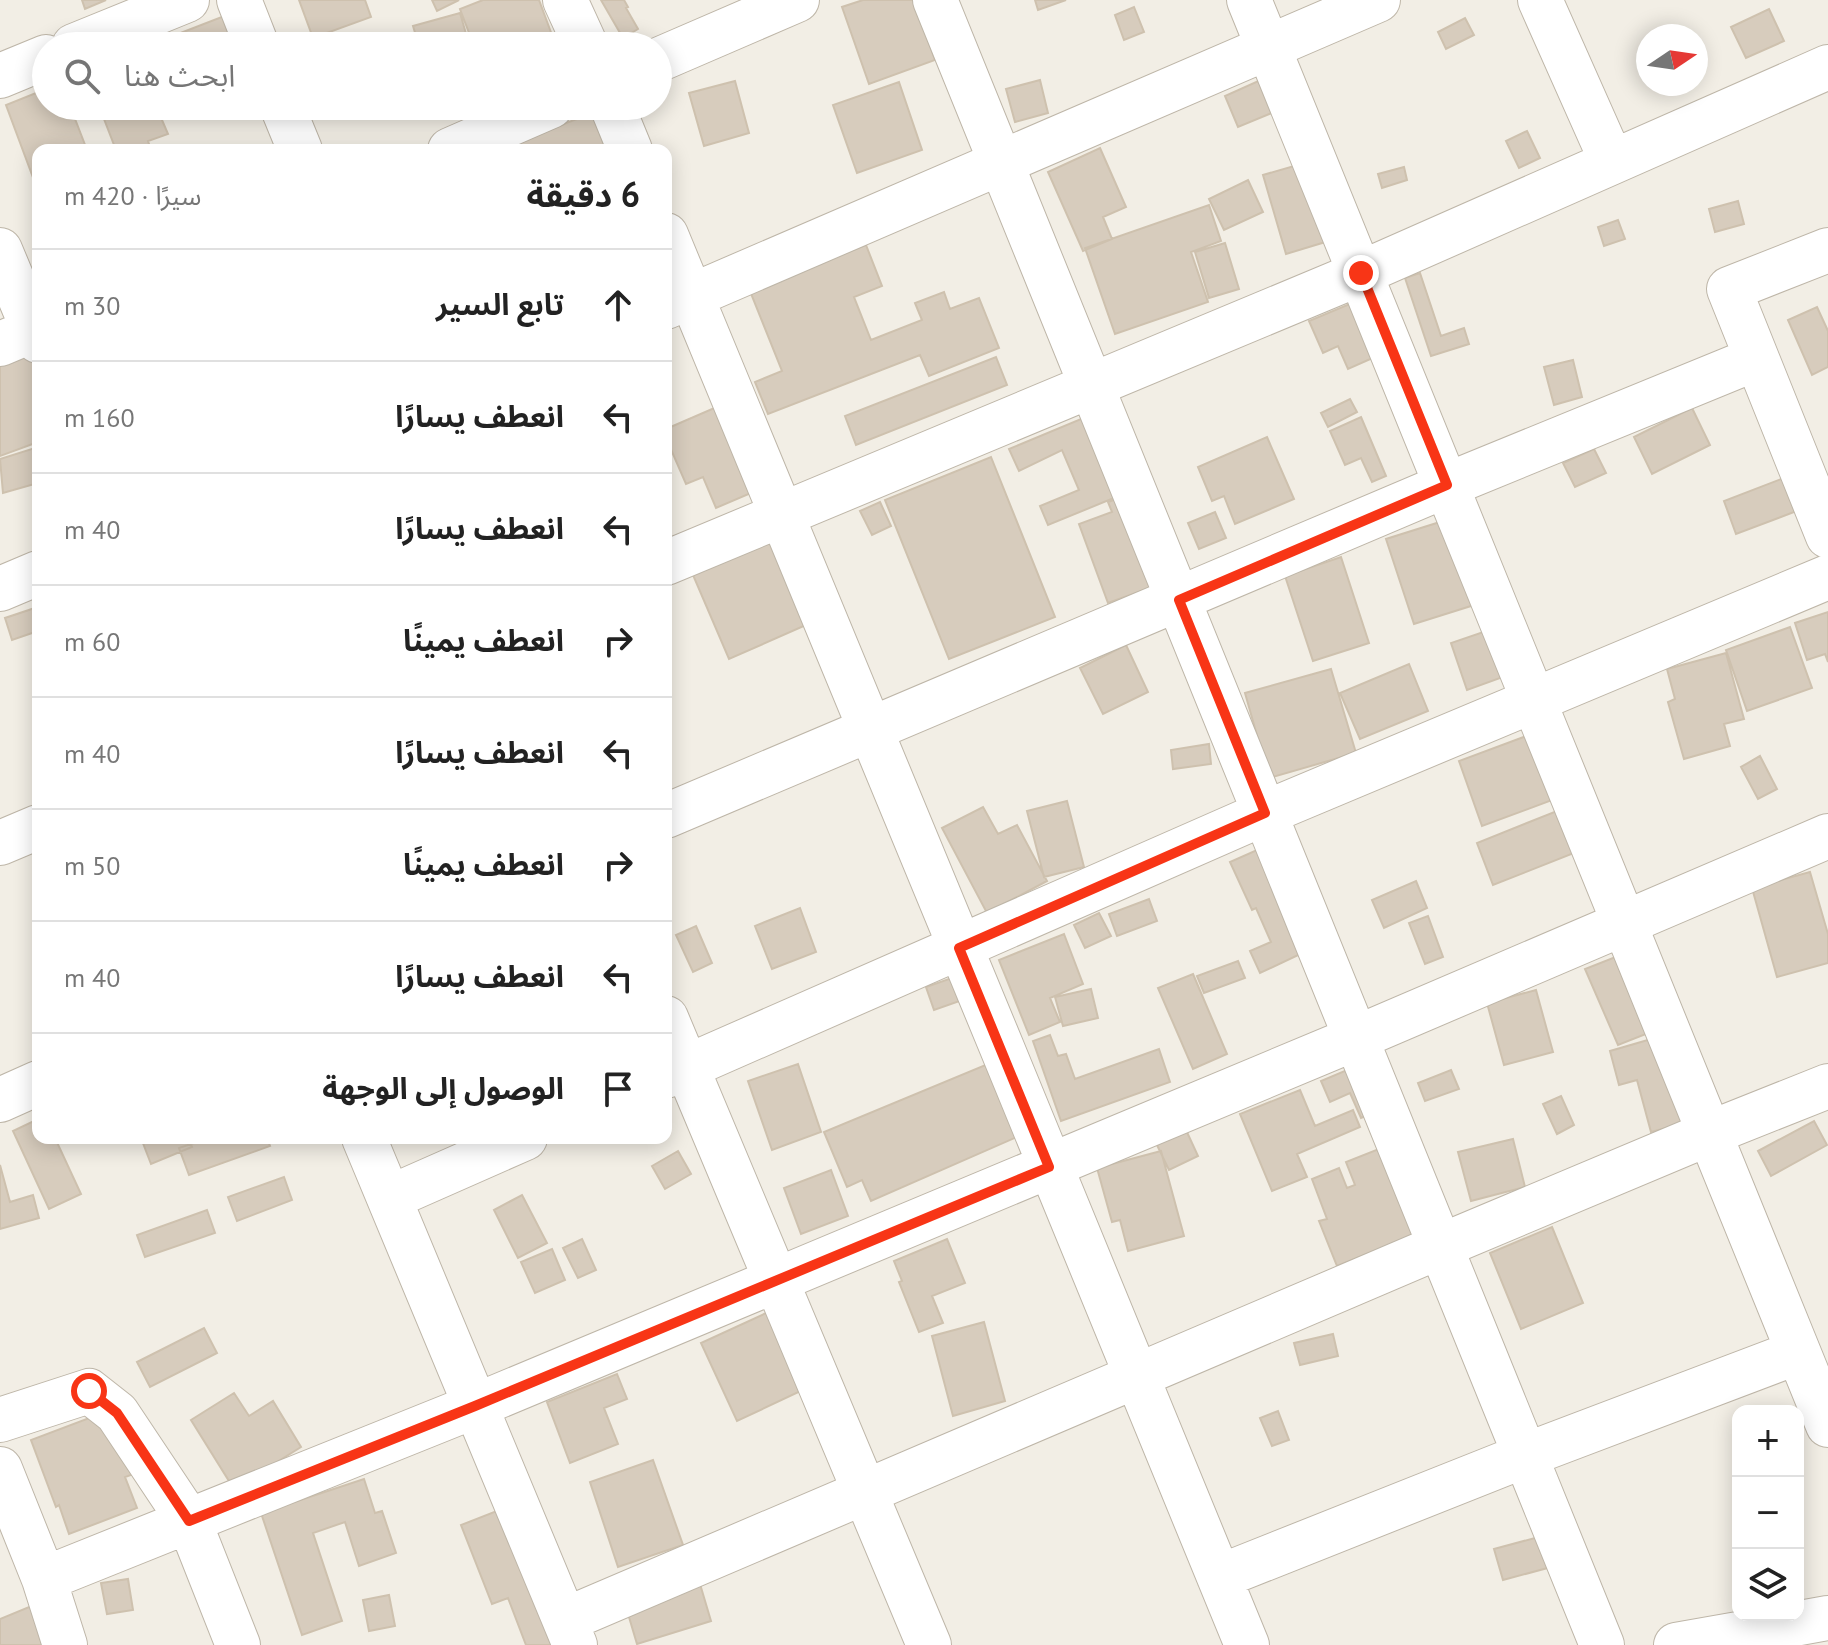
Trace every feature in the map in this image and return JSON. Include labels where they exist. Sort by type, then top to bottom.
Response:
[{"type":"street","points":[[108,32],[187,0]]},
{"type":"street","points":[[239,0],[252,32]]},
{"type":"street","points":[[565,0],[580,32]]},
{"type":"street","points":[[672,54],[797,0]]},
{"type":"street","points":[[935,0],[1602,1645]]},
{"type":"street","points":[[1249,0],[1798,1352],[1824,1403]]},
{"type":"street","points":[[679,301],[1378,0]]},
{"type":"street","points":[[1540,0],[1612,162]]},
{"type":"street","points":[[0,76],[32,63]]},
{"type":"street","points":[[672,560],[1361,273],[1828,67]]},
{"type":"street","points":[[288,120],[298,144]]},
{"type":"street","points":[[464,144],[519,120]]},
{"type":"street","points":[[618,120],[628,144]]},
{"type":"street","points":[[0,250],[27,336]]},
{"type":"street","points":[[1828,250],[1729,289],[1755,359],[1817,478],[1828,536]]},
{"type":"street","points":[[672,265],[679,301],[783,514],[1247,1645]]},
{"type":"street","points":[[672,813],[1447,485],[1755,359]]},
{"type":"street","points":[[0,589],[32,576]]},
{"type":"street","points":[[676,1072],[1265,813],[1828,577]]},
{"type":"street","points":[[0,843],[32,830]]},
{"type":"street","points":[[44,1579],[475,1406],[1049,1167],[1828,836]]},
{"type":"street","points":[[672,1050],[676,1072],[777,1280],[929,1645]]},
{"type":"street","points":[[0,1100],[32,1086]]},
{"type":"street","points":[[366,1144],[570,1633],[865,1492],[1441,1246],[1828,1086]]},
{"type":"street","points":[[389,1198],[511,1144]]},
{"type":"street","points":[[1219,1577],[1526,1455],[1798,1352]]},
{"type":"street","points":[[0,1420],[89,1391],[117,1413],[189,1521],[238,1645]]},
{"type":"street","points":[[4,1491],[44,1579],[65,1645]]},
{"type":"street","points":[[1676,1645],[1828,1618]]},
{"type":"building","points":[[82,0],[106,0],[85,9]]},
{"type":"building","points":[[299,0],[365,0],[371,17],[330,32],[311,32]]},
{"type":"building","points":[[432,0],[459,0],[437,11]]},
{"type":"building","points":[[483,0],[539,0],[551,32],[469,32],[460,9]]},
{"type":"building","points":[[601,0],[624,0],[638,29],[620,32]]},
{"type":"building","points":[[863,0],[914,0],[935,60],[869,84],[842,7]]},
{"type":"building","points":[[1035,0],[1066,0],[1038,10]]},
{"type":"building","points":[[1134,7],[1144,32],[1124,40],[1115,15]]},
{"type":"building","points":[[1769,9],[1784,41],[1746,58],[1731,27]]},
{"type":"building","points":[[232,13],[239,32],[183,32]]},
{"type":"building","points":[[460,13],[466,32],[415,32],[413,26]]},
{"type":"building","points":[[1465,18],[1474,35],[1446,49],[1438,32]]},
{"type":"building","points":[[1265,78],[1279,110],[1238,127],[1225,96]]},
{"type":"building","points":[[1040,80],[1048,113],[1015,122],[1006,89]]},
{"type":"building","points":[[735,81],[749,133],[704,146],[689,93]]},
{"type":"building","points":[[899,82],[922,150],[857,173],[833,105]]},
{"type":"building","points":[[32,95],[32,120],[75,120],[85,144],[32,144],[32,175],[6,105]]},
{"type":"building","points":[[104,120],[162,120],[168,134],[148,141],[149,144],[114,144]]},
{"type":"building","points":[[574,120],[621,120],[639,144],[511,144]]},
{"type":"building","points":[[1527,131],[1540,158],[1519,168],[1506,141]]},
{"type":"building","points":[[1100,148],[1126,207],[1103,217],[1112,239],[1083,251],[1048,172]]},
{"type":"building","points":[[1308,162],[1332,240],[1286,254],[1263,175]]},
{"type":"building","points":[[1404,167],[1407,180],[1382,188],[1378,174]]},
{"type":"building","points":[[1248,180],[1263,212],[1224,230],[1209,199]]},
{"type":"building","points":[[1738,201],[1744,224],[1715,232],[1709,209]]},
{"type":"building","points":[[1209,205],[1221,241],[1191,252],[1208,302],[1115,334],[1085,248]]},
{"type":"building","points":[[1618,220],[1625,239],[1604,246],[1598,227]]},
{"type":"building","points":[[1225,243],[1239,289],[1209,298],[1195,252]]},
{"type":"building","points":[[866,245],[882,286],[854,297],[871,340],[922,320],[915,303],[944,292],[950,309],[979,298],[999,348],[929,376],[920,355],[768,414],[755,382],[782,371],[750,291]]},
{"type":"building","points":[[1420,273],[1441,336],[1464,328],[1469,344],[1431,356],[1405,278]]},
{"type":"building","points":[[1352,303],[1375,357],[1348,369],[1338,346],[1323,353],[1309,321]]},
{"type":"building","points":[[1817,307],[1828,331],[1828,367],[1812,375],[1788,320]]},
{"type":"building","points":[[31,345],[32,348],[32,444],[0,456],[0,358]]},
{"type":"building","points":[[996,357],[1007,385],[856,445],[845,416]]},
{"type":"building","points":[[1573,360],[1582,397],[1554,405],[1544,367]]},
{"type":"building","points":[[742,396],[779,481],[716,508],[703,477],[686,484],[672,452],[672,426]]},
{"type":"building","points":[[1350,399],[1357,412],[1328,427],[1321,413]]},
{"type":"building","points":[[1692,408],[1710,445],[1652,474],[1634,437]]},
{"type":"building","points":[[1093,414],[1126,493],[1048,525],[1040,506],[1079,490],[1062,450],[1019,471],[1009,449]]},
{"type":"building","points":[[1361,417],[1386,476],[1372,482],[1361,458],[1345,465],[1330,431]]},
{"type":"building","points":[[1267,437],[1294,499],[1235,524],[1224,496],[1212,501],[1198,467]]},
{"type":"building","points":[[32,449],[32,485],[3,493],[0,459]]},
{"type":"building","points":[[1594,449],[1606,473],[1575,487],[1563,463]]},
{"type":"building","points":[[991,457],[1055,617],[949,659],[885,500]]},
{"type":"building","points":[[1789,476],[1802,509],[1736,534],[1724,501]]},
{"type":"building","points":[[1136,492],[1169,581],[1108,603],[1079,524],[1112,512],[1108,502]]},
{"type":"building","points":[[880,502],[891,526],[872,535],[860,511]]},
{"type":"building","points":[[1215,512],[1226,538],[1199,549],[1188,523]]},
{"type":"building","points":[[1462,515],[1490,600],[1414,624],[1386,539]]},
{"type":"building","points":[[795,530],[831,614],[729,659],[693,575]]},
{"type":"building","points":[[1341,557],[1369,643],[1313,661],[1285,576]]},
{"type":"building","points":[[32,609],[32,633],[12,640],[5,618]]},
{"type":"building","points":[[1828,612],[1828,662],[1825,654],[1807,660],[1795,623]]},
{"type":"building","points":[[1498,627],[1514,673],[1467,690],[1451,643]]},
{"type":"building","points":[[1790,627],[1812,688],[1747,711],[1726,650]]},
{"type":"building","points":[[1126,645],[1148,692],[1103,714],[1080,668]]},
{"type":"building","points":[[1726,653],[1744,719],[1724,724],[1730,746],[1684,759],[1668,702],[1675,699],[1667,669]]},
{"type":"building","points":[[1409,664],[1428,711],[1360,739],[1340,693]]},
{"type":"building","points":[[1331,669],[1356,753],[1269,778],[1245,693]]},
{"type":"building","points":[[1540,731],[1563,796],[1482,826],[1459,761]]},
{"type":"building","points":[[1209,744],[1211,764],[1173,769],[1171,750]]},
{"type":"building","points":[[1760,756],[1777,789],[1758,799],[1741,767]]},
{"type":"building","points":[[1067,801],[1084,867],[1044,877],[1027,811]]},
{"type":"building","points":[[983,807],[998,834],[1017,825],[1047,881],[987,913],[942,828]]},
{"type":"building","points":[[1562,809],[1579,851],[1493,885],[1477,843]]},
{"type":"building","points":[[1266,846],[1313,948],[1260,973],[1250,951],[1271,942],[1230,862]]},
{"type":"building","points":[[1810,872],[1828,934],[1828,963],[1777,977],[1752,888]]},
{"type":"building","points":[[1416,881],[1427,908],[1384,928],[1372,900]]},
{"type":"building","points":[[1149,899],[1157,921],[1117,936],[1109,914]]},
{"type":"building","points":[[800,908],[816,952],[772,969],[755,926]]},
{"type":"building","points":[[1099,913],[1111,936],[1085,948],[1074,925]]},
{"type":"building","points":[[1428,916],[1443,957],[1425,964],[1409,923]]},
{"type":"building","points":[[696,926],[712,963],[693,972],[676,935]]},
{"type":"building","points":[[1064,934],[1083,984],[1050,998],[1060,1022],[1029,1035],[999,960]]},
{"type":"building","points":[[1618,956],[1651,1032],[1618,1045],[1585,969]]},
{"type":"building","points":[[1238,961],[1245,978],[1204,993],[1197,976]]},
{"type":"building","points":[[966,973],[974,996],[934,1010],[926,987]]},
{"type":"building","points":[[1193,974],[1227,1054],[1193,1069],[1158,988]]},
{"type":"building","points":[[1091,989],[1098,1018],[1063,1026],[1055,997]]},
{"type":"building","points":[[1536,990],[1553,1052],[1504,1065],[1487,1003]]},
{"type":"building","points":[[1050,1035],[1058,1056],[1066,1054],[1075,1079],[1159,1049],[1170,1082],[1061,1121],[1033,1041]]},
{"type":"building","points":[[1665,1035],[1689,1122],[1651,1132],[1637,1080],[1619,1085],[1610,1051]]},
{"type":"building","points":[[1012,1054],[1042,1126],[871,1201],[862,1180],[847,1187],[824,1132]]},
{"type":"building","points":[[1366,1062],[1384,1109],[1361,1118],[1350,1093],[1330,1102],[1321,1081]]},
{"type":"building","points":[[798,1064],[821,1132],[772,1150],[748,1081]]},
{"type":"building","points":[[1451,1070],[1459,1089],[1425,1101],[1418,1083]]},
{"type":"building","points":[[1300,1090],[1315,1126],[1353,1110],[1360,1127],[1297,1154],[1307,1177],[1272,1191],[1240,1114]]},
{"type":"building","points":[[1561,1096],[1574,1125],[1557,1134],[1543,1104]]},
{"type":"building","points":[[1814,1121],[1827,1145],[1771,1176],[1758,1151]]},
{"type":"building","points":[[32,1122],[32,1144],[58,1144],[81,1194],[49,1209],[13,1131]]},
{"type":"building","points":[[1186,1130],[1198,1156],[1169,1170],[1156,1143]]},
{"type":"building","points":[[1513,1139],[1525,1187],[1471,1201],[1458,1152]]},
{"type":"building","points":[[1399,1141],[1432,1228],[1337,1266],[1319,1221],[1327,1219],[1312,1179],[1339,1168],[1347,1188],[1355,1185],[1346,1162]]},
{"type":"building","points":[[143,1144],[191,1144],[192,1147],[151,1164]]},
{"type":"building","points":[[191,1144],[270,1146],[189,1175],[179,1148]]},
{"type":"building","points":[[678,1151],[691,1174],[665,1189],[652,1166]]},
{"type":"building","points":[[1161,1151],[1184,1236],[1128,1251],[1120,1220],[1112,1222],[1097,1168]]},
{"type":"building","points":[[0,1165],[10,1202],[33,1195],[39,1218],[0,1229]]},
{"type":"building","points":[[831,1170],[848,1216],[801,1234],[784,1188]]},
{"type":"building","points":[[284,1177],[292,1200],[237,1221],[228,1197]]},
{"type":"building","points":[[522,1195],[547,1243],[518,1258],[494,1210]]},
{"type":"building","points":[[207,1210],[215,1233],[145,1257],[137,1235]]},
{"type":"building","points":[[1552,1227],[1583,1303],[1521,1329],[1490,1253]]},
{"type":"building","points":[[582,1239],[596,1270],[578,1278],[563,1248]]},
{"type":"building","points":[[947,1239],[965,1283],[932,1296],[943,1323],[919,1332],[894,1261]]},
{"type":"building","points":[[552,1249],[565,1280],[535,1293],[521,1262]]},
{"type":"building","points":[[788,1303],[824,1380],[737,1421],[701,1343]]},
{"type":"building","points":[[984,1322],[1005,1401],[953,1416],[932,1336]]},
{"type":"building","points":[[204,1328],[217,1353],[150,1387],[137,1362]]},
{"type":"building","points":[[1333,1334],[1338,1356],[1300,1365],[1294,1343]]},
{"type":"building","points":[[617,1374],[627,1399],[604,1408],[618,1444],[570,1463],[547,1402]]},
{"type":"building","points":[[234,1393],[249,1416],[273,1401],[301,1447],[234,1489],[191,1420]]},
{"type":"building","points":[[121,1406],[145,1470],[125,1477],[137,1508],[69,1534],[31,1440]]},
{"type":"building","points":[[1278,1411],[1289,1440],[1272,1446],[1260,1418]]},
{"type":"building","points":[[653,1460],[683,1545],[618,1567],[590,1482]]},
{"type":"building","points":[[364,1479],[375,1513],[382,1511],[396,1553],[359,1566],[345,1522],[313,1533],[342,1621],[302,1635],[261,1513]]},
{"type":"building","points":[[507,1507],[562,1645],[526,1645],[508,1598],[492,1604],[461,1525]]},
{"type":"building","points":[[1546,1535],[1555,1566],[1503,1580],[1494,1549]]},
{"type":"building","points":[[128,1579],[133,1610],[107,1614],[101,1583]]},
{"type":"building","points":[[700,1584],[711,1621],[637,1644],[626,1607]]},
{"type":"building","points":[[389,1595],[395,1626],[369,1631],[363,1600]]},
{"type":"building","points":[[46,1600],[64,1645],[0,1645],[0,1619]]},
{"type":"route","points":[[89,1391],[117,1413],[189,1521],[475,1406],[1049,1167],[959,948],[1265,813],[1179,600],[1447,485],[1361,273]]}]
